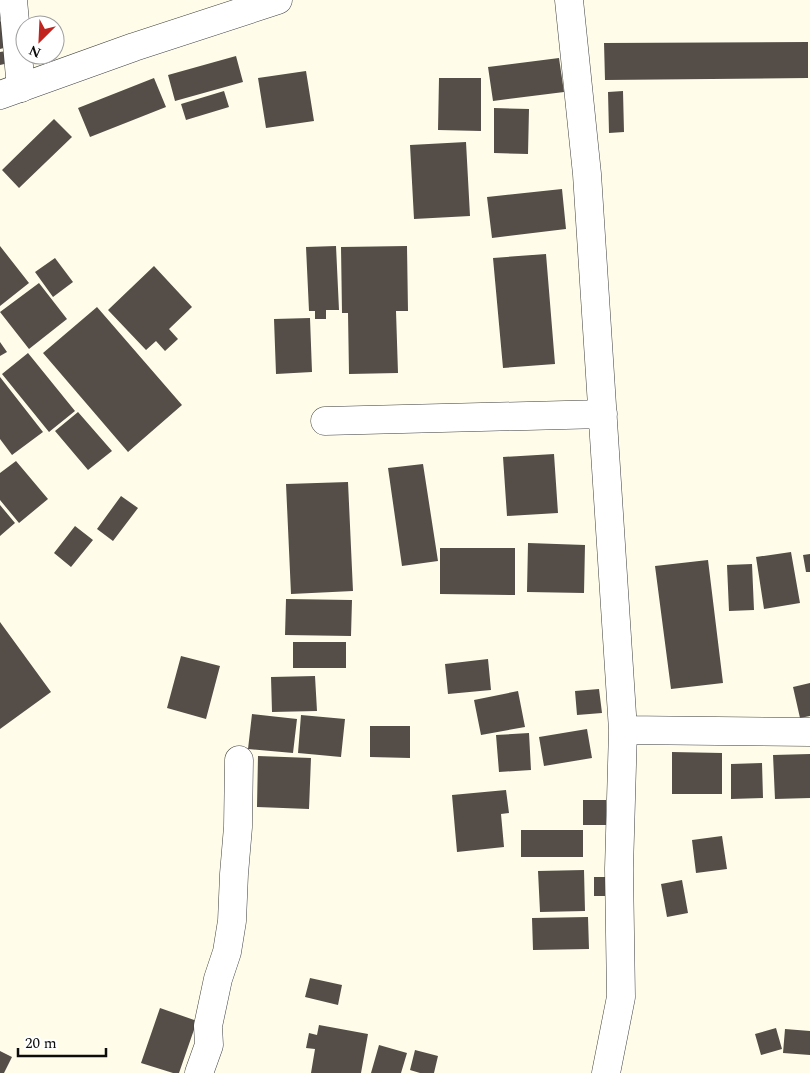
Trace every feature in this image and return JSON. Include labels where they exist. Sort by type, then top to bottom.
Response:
[{"type":"street","points":[[13,0],[11,92],[134,47],[278,0]]},
{"type":"street","points":[[570,0],[588,174],[623,730],[619,869],[621,997],[606,1073]]},
{"type":"street","points":[[325,421],[603,414]]},
{"type":"street","points":[[623,730],[810,732]]},
{"type":"street","points":[[200,1073],[209,1046],[208,1026],[218,979],[227,952],[232,921],[238,827],[239,760]]},
{"type":"building","points":[[0,22],[7,47],[0,49]]},
{"type":"building","points":[[808,42],[808,78],[605,80],[604,43]]},
{"type":"building","points":[[6,51],[9,63],[0,65],[0,52]]},
{"type":"building","points":[[236,56],[243,82],[175,101],[168,75]]},
{"type":"building","points":[[559,58],[564,92],[493,101],[488,67]]},
{"type":"building","points":[[306,71],[314,121],[266,128],[258,78]]},
{"type":"building","points":[[154,78],[166,107],[90,137],[78,108]]},
{"type":"building","points":[[439,78],[481,78],[481,131],[438,130]]},
{"type":"building","points":[[224,91],[229,107],[186,120],[181,104]]},
{"type":"building","points":[[623,91],[624,132],[609,133],[608,92]]},
{"type":"building","points":[[494,108],[529,109],[528,154],[494,153]]},
{"type":"building","points":[[54,119],[72,137],[19,188],[2,170]]},
{"type":"building","points":[[466,142],[470,216],[414,219],[410,145]]},
{"type":"building","points":[[562,189],[566,229],[492,238],[487,197]]},
{"type":"building","points":[[0,246],[29,283],[0,306]]},
{"type":"building","points":[[336,246],[339,310],[326,310],[326,319],[315,319],[315,311],[309,311],[306,247]]},
{"type":"building","points":[[407,246],[408,311],[396,311],[398,373],[349,374],[348,313],[342,313],[341,247]]},
{"type":"building","points":[[546,254],[555,364],[503,368],[493,258]]},
{"type":"building","points":[[55,258],[73,282],[53,297],[35,272]]},
{"type":"building","points":[[154,266],[192,307],[169,329],[178,339],[165,351],[156,341],[146,350],[108,310]]},
{"type":"building","points":[[39,283],[67,319],[29,349],[0,312]]},
{"type":"building","points":[[97,307],[182,405],[128,452],[43,353]]},
{"type":"building","points":[[310,318],[312,372],[276,374],[274,319]]},
{"type":"building","points":[[0,342],[7,352],[0,356]]},
{"type":"building","points":[[28,353],[75,411],[49,432],[2,374]]},
{"type":"building","points":[[0,377],[43,432],[12,455],[0,439]]},
{"type":"building","points":[[78,412],[112,451],[88,470],[55,431]]},
{"type":"building","points":[[554,454],[558,513],[507,516],[503,457]]},
{"type":"building","points":[[16,461],[48,499],[19,523],[0,500],[0,473]]},
{"type":"building","points":[[423,464],[438,561],[402,566],[388,468]]},
{"type":"building","points":[[348,482],[353,591],[291,594],[286,484]]},
{"type":"building","points":[[121,496],[138,508],[113,541],[97,529]]},
{"type":"building","points":[[0,505],[15,523],[0,536]]},
{"type":"building","points":[[75,526],[93,540],[71,567],[54,553]]},
{"type":"building","points":[[528,543],[585,545],[584,593],[527,592]]},
{"type":"building","points":[[440,548],[515,548],[515,595],[440,594]]},
{"type":"building","points":[[791,552],[800,603],[764,609],[756,557]]},
{"type":"building","points":[[810,554],[810,572],[806,572],[803,555]]},
{"type":"building","points":[[708,560],[723,683],[671,689],[655,566]]},
{"type":"building","points":[[752,564],[754,610],[729,611],[727,565]]},
{"type":"building","points":[[286,599],[352,600],[351,636],[285,635]]},
{"type":"building","points":[[0,622],[51,692],[0,729]]},
{"type":"building","points":[[293,642],[346,642],[346,668],[293,668]]},
{"type":"building","points":[[181,656],[220,666],[206,719],[167,708]]},
{"type":"building","points":[[488,659],[491,690],[448,694],[445,664]]},
{"type":"building","points":[[315,676],[317,711],[272,712],[271,677]]},
{"type":"building","points":[[810,683],[810,716],[800,718],[793,687]]},
{"type":"building","points":[[599,689],[602,713],[577,715],[575,691]]},
{"type":"building","points":[[518,691],[525,727],[481,735],[474,700]]},
{"type":"building","points":[[252,714],[297,719],[293,753],[248,749]]},
{"type":"building","points":[[301,715],[345,719],[341,757],[298,753]]},
{"type":"building","points":[[370,726],[410,726],[410,758],[370,757]]},
{"type":"building","points":[[587,729],[592,758],[544,766],[539,737]]},
{"type":"building","points":[[529,733],[531,770],[499,772],[496,735]]},
{"type":"building","points":[[672,752],[722,753],[722,794],[672,794]]},
{"type":"building","points":[[810,754],[810,798],[775,799],[773,755]]},
{"type":"building","points":[[258,756],[311,758],[309,809],[257,807]]},
{"type":"building","points":[[762,763],[763,798],[731,799],[731,764]]},
{"type":"building","points":[[506,790],[509,813],[501,814],[504,847],[457,852],[452,795]]},
{"type":"building","points":[[583,800],[606,800],[606,825],[583,825]]},
{"type":"building","points":[[521,830],[583,830],[583,857],[521,857]]},
{"type":"building","points":[[722,836],[727,869],[696,873],[692,840]]},
{"type":"building","points":[[584,870],[585,911],[540,912],[538,871]]},
{"type":"building","points":[[594,877],[611,877],[611,896],[594,896]]},
{"type":"building","points":[[682,880],[688,913],[667,917],[661,884]]},
{"type":"building","points":[[588,917],[589,949],[533,950],[532,918]]},
{"type":"building","points":[[310,978],[342,985],[338,1005],[305,997]]},
{"type":"building","points":[[160,1008],[197,1021],[179,1073],[173,1073],[141,1063]]},
{"type":"building","points":[[319,1025],[368,1034],[361,1073],[311,1073],[315,1049],[306,1048],[309,1033],[317,1035]]},
{"type":"building","points":[[776,1028],[782,1049],[761,1055],[755,1034]]},
{"type":"building","points":[[785,1029],[810,1031],[810,1055],[783,1053]]},
{"type":"building","points":[[379,1045],[407,1053],[401,1073],[371,1073]]},
{"type":"building","points":[[415,1050],[438,1056],[434,1073],[420,1073],[410,1070]]},
{"type":"building","points":[[0,1051],[12,1057],[4,1073],[0,1073]]}]
